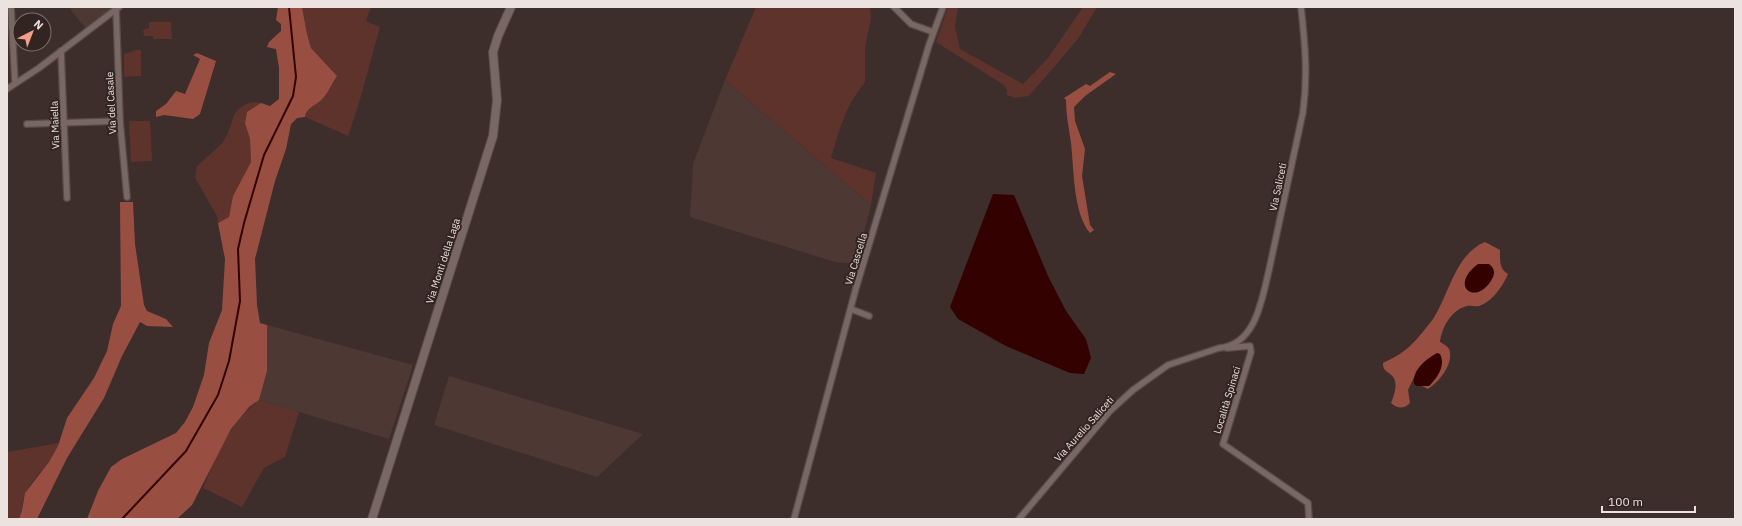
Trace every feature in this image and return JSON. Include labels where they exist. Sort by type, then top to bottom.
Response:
[{"type":"street","points":[[11,7],[16,83]]},
{"type":"street","name":"Via Monti della Laga","points":[[372,519],[493,136],[497,104],[493,52],[498,36],[511,7]]},
{"type":"street","points":[[894,7],[911,24],[933,32]]},
{"type":"street","name":"Via Cascella","points":[[794,519],[851,309],[933,32],[943,7]]},
{"type":"street","name":"Via Saliceti","points":[[1219,348],[1225,347],[1245,338],[1250,332],[1257,314],[1269,270],[1303,112],[1307,86],[1301,7]]},
{"type":"street","points":[[7,88],[61,51],[117,8]]},
{"type":"street","name":"Via del Casale","points":[[117,8],[120,121],[127,197]]},
{"type":"street","name":"Via Maiella","points":[[61,51],[67,198]]},
{"type":"street","points":[[28,124],[120,121]]},
{"type":"street","points":[[851,309],[868,316]]},
{"type":"street","name":"Località Spinaci","points":[[1219,348],[1230,348],[1246,345],[1250,346],[1251,352],[1223,444],[1308,503],[1308,519]]},
{"type":"street","name":"Via Aurelio Saliceti","points":[[1019,519],[1110,410],[1133,390],[1168,365],[1219,348]]},
{"type":"shaded area","points":[[73,7],[114,7],[114,10],[87,30],[70,9]]},
{"type":"shaded area","points":[[278,7],[302,7],[311,48],[337,76],[324,97],[308,110],[305,117],[297,118],[291,124],[286,149],[275,181],[255,259],[257,305],[260,323],[267,325],[267,371],[259,400],[249,407],[231,429],[192,505],[177,519],[87,519],[98,491],[111,467],[122,459],[176,433],[185,422],[193,407],[204,375],[209,343],[222,310],[225,259],[218,223],[229,217],[233,196],[251,162],[250,139],[245,123],[247,112],[261,103],[270,106],[279,99],[279,68],[276,49],[267,47],[269,42],[281,31],[281,24],[276,20]]},
{"type":"shaded area","points":[[302,7],[371,7],[366,21],[380,27],[359,103],[348,136],[305,117],[308,110],[324,97],[337,76],[311,48]]},
{"type":"shaded area","points":[[756,7],[870,7],[871,18],[865,48],[865,82],[848,109],[840,127],[831,158],[876,173],[871,205],[725,80]]},
{"type":"shaded area","points":[[948,7],[958,7],[955,27],[960,49],[1023,84],[1048,58],[1083,7],[1097,7],[1078,39],[1029,96],[1015,98],[1007,95],[1007,90],[1004,85],[936,42]]},
{"type":"shaded area","points":[[149,22],[171,22],[172,39],[153,39],[153,36],[144,36],[143,30],[149,28]]},
{"type":"shaded area","points":[[141,50],[141,76],[124,77],[124,54]]},
{"type":"shaded area","points":[[197,53],[216,61],[200,114],[193,119],[164,115],[156,117],[156,111],[166,104],[176,91],[185,94],[200,59],[193,55]]},
{"type":"shaded area","points":[[1110,72],[1116,74],[1085,96],[1074,107],[1075,121],[1085,149],[1082,176],[1090,225],[1094,230],[1090,233],[1084,224],[1077,203],[1066,100],[1064,98],[1086,84],[1090,86]]},
{"type":"shaded area","points":[[725,80],[871,205],[856,264],[835,262],[690,217],[693,164]]},
{"type":"shaded area","points":[[254,102],[261,103],[247,113],[245,123],[250,139],[251,162],[233,196],[229,217],[218,223],[217,216],[195,178],[197,166],[222,143],[226,137],[233,118],[240,108],[245,104]]},
{"type":"shaded area","points":[[129,121],[150,121],[152,161],[131,162]]},
{"type":"shaded area","points":[[993,194],[1014,195],[1048,276],[1066,311],[1086,339],[1091,358],[1084,374],[1070,373],[1006,346],[958,319],[950,307]]},
{"type":"shaded area","points":[[120,202],[133,202],[135,244],[144,305],[147,311],[166,319],[173,327],[147,326],[140,322],[122,356],[104,398],[67,458],[37,519],[19,519],[25,493],[49,462],[58,446],[67,418],[94,378],[107,351],[113,324],[121,306]]},
{"type":"shaded area","points":[[1485,242],[1500,250],[1502,267],[1508,274],[1506,279],[1493,297],[1484,304],[1461,308],[1452,315],[1445,325],[1440,342],[1447,346],[1450,351],[1449,363],[1444,374],[1428,389],[1422,386],[1429,386],[1438,374],[1442,361],[1417,371],[1408,390],[1410,403],[1401,408],[1396,406],[1391,403],[1396,384],[1392,376],[1384,368],[1383,363],[1402,353],[1420,336],[1439,309],[1454,276],[1466,256]]},
{"type":"shaded area","points":[[1478,264],[1489,264],[1494,270],[1494,273],[1487,286],[1480,291],[1473,293],[1468,291],[1465,286],[1465,280],[1469,272]]},
{"type":"shaded area","points":[[267,325],[413,365],[389,439],[259,400],[267,371]]},
{"type":"shaded area","points":[[1437,353],[1440,354],[1442,358],[1442,363],[1440,372],[1435,379],[1429,386],[1417,386],[1414,384],[1417,370],[1428,358]]},
{"type":"shaded area","points":[[449,376],[643,434],[597,477],[434,425]]},
{"type":"shaded area","points":[[259,400],[299,412],[285,457],[264,468],[242,507],[203,488],[213,464],[232,429],[249,408]]},
{"type":"shaded area","points":[[59,443],[57,450],[49,462],[26,492],[19,519],[7,519],[7,452]]},
{"type":"waterway","points":[[122,519],[186,451],[218,395],[229,361],[240,301],[238,249],[244,223],[264,155],[293,96],[296,77],[289,7]]}]
